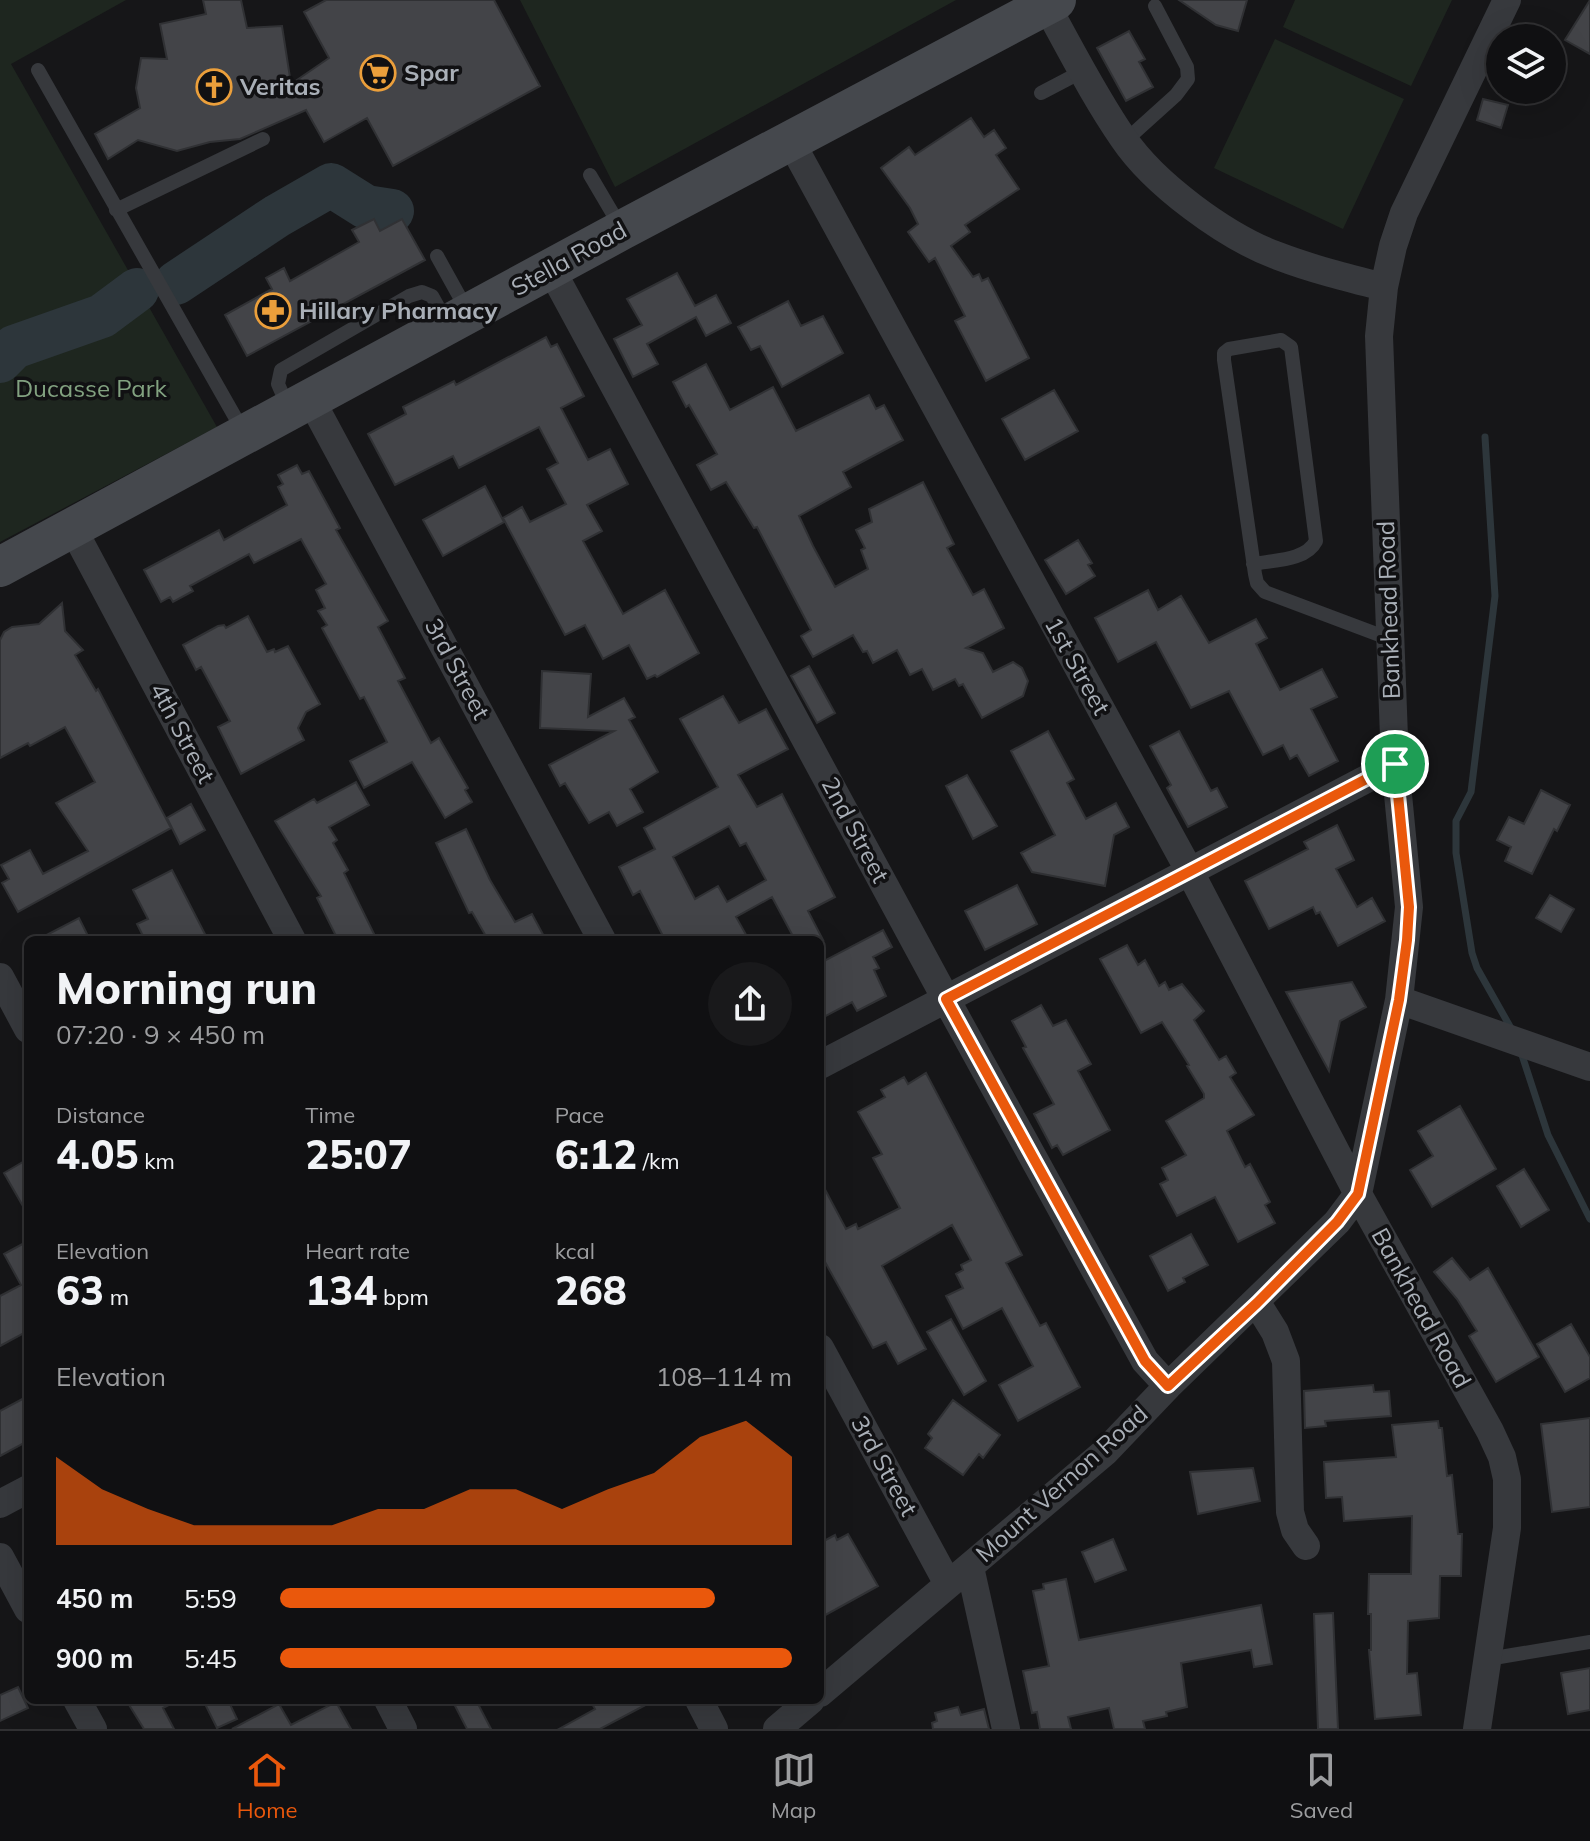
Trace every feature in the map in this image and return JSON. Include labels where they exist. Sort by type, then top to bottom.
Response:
[{"type":"main road","name":"Stella Road","points":[[0,567],[1051,2]]},
{"type":"street","name":"Bankhead Road","points":[[1477,1729],[1507,1528],[1507,1479],[1502,1457],[1490,1431],[1358,1194],[1399,1000],[1409,907],[1395,764],[1380,418],[1379,336],[1384,287],[1404,213],[1507,0]]},
{"type":"street","points":[[1051,2],[1083,71],[1125,141],[1183,200],[1220,226],[1274,255],[1384,287]]},
{"type":"street","name":"1st Street","points":[[791,142],[1190,872],[1358,1194]]},
{"type":"street","name":"2nd Street","points":[[551,269],[1145,1361],[1168,1386]]},
{"type":"street","name":"3rd Street","points":[[301,405],[600,936]]},
{"type":"street","name":"4th Street","points":[[72,527],[290,936]]},
{"type":"street","points":[[824,1063],[1395,764]]},
{"type":"street","points":[[0,977],[24,1022]]},
{"type":"street","points":[[1399,1000],[1590,1067]]},
{"type":"street","name":"Mount Vernon Road","points":[[824,1690],[1105,1452],[1168,1386],[1257,1303],[1337,1222],[1358,1194]]},
{"type":"street","points":[[1257,1303],[1275,1332],[1286,1361],[1290,1512],[1295,1530],[1306,1546]]},
{"type":"street","name":"3rd Street","points":[[824,1355],[959,1576],[1006,1729]]},
{"type":"street","points":[[0,1504],[24,1491]]},
{"type":"street","points":[[0,1557],[24,1602]]},
{"type":"street","points":[[79,1704],[93,1729]]},
{"type":"street","points":[[390,1704],[403,1729]]},
{"type":"street","points":[[701,1704],[714,1729]]},
{"type":"street","points":[[777,1729],[806,1704]]},
{"type":"lane","points":[[1125,141],[1176,95],[1188,79],[1187,67],[1155,6]]},
{"type":"lane","points":[[38,70],[245,434]]},
{"type":"lane","points":[[1041,93],[1083,71]]},
{"type":"lane","points":[[116,210],[263,139]]},
{"type":"lane","points":[[590,175],[622,230]]},
{"type":"lane","points":[[437,256],[459,319]]},
{"type":"lane","points":[[1253,564],[1302,555],[1316,541],[1291,347],[1281,340],[1229,349],[1224,353],[1253,564],[1257,583],[1265,592],[1390,639]]},
{"type":"lane","points":[[1488,1659],[1590,1642]]},
{"type":"green space","name":"Ducasse Park","points":[[0,0],[126,0],[11,64],[217,427],[0,542]]},
{"type":"green space","points":[[520,0],[956,0],[615,187]]},
{"type":"green space","points":[[1295,0],[1452,0],[1411,86],[1283,27]]},
{"type":"green space","points":[[1275,39],[1404,99],[1343,229],[1214,168]]},
{"type":"building","points":[[203,0],[241,0],[247,28],[282,26],[291,84],[329,58],[304,12],[326,0],[494,0],[540,86],[393,166],[367,118],[324,142],[306,110],[240,139],[210,142],[177,151],[138,140],[108,159],[95,134],[140,108],[136,88],[141,58],[167,59],[160,24],[206,14]]},
{"type":"building","points":[[1179,0],[1247,0],[1238,31],[1216,25]]},
{"type":"building","points":[[1590,0],[1590,54],[1566,38]]},
{"type":"building","points":[[1129,31],[1145,59],[1139,62],[1153,87],[1126,101],[1097,48]]},
{"type":"building","points":[[1483,99],[1486,104],[1508,105],[1501,128],[1477,120]]},
{"type":"building","points":[[971,118],[984,137],[994,130],[1006,148],[996,155],[1019,189],[965,225],[970,232],[951,246],[973,277],[979,274],[982,281],[988,278],[1029,358],[986,381],[955,321],[965,316],[935,258],[929,262],[908,232],[918,224],[881,168],[909,147],[915,155]]},
{"type":"building","points":[[374,219],[380,231],[402,219],[425,260],[247,356],[225,315],[272,289],[266,278],[284,268],[290,281],[359,242],[352,230]]},
{"type":"building","points":[[677,273],[695,306],[716,295],[731,323],[706,336],[696,317],[647,344],[658,364],[633,377],[614,339],[642,325],[627,299]]},
{"type":"building","points":[[788,301],[801,326],[823,316],[843,353],[782,387],[760,346],[751,350],[738,327]]},
{"type":"building","points":[[546,337],[551,347],[557,344],[584,396],[561,408],[588,460],[610,449],[628,484],[587,505],[602,531],[583,541],[623,614],[665,590],[699,653],[657,677],[647,679],[629,645],[603,659],[585,625],[565,635],[503,518],[522,507],[530,522],[566,504],[547,469],[558,463],[539,427],[459,468],[453,456],[395,485],[368,434],[406,414],[403,407],[454,381],[456,385]]},
{"type":"building","points":[[706,364],[730,410],[773,387],[796,431],[869,395],[876,409],[884,405],[903,440],[843,472],[851,487],[799,516],[813,546],[835,587],[868,569],[861,550],[865,548],[856,530],[872,522],[869,509],[923,482],[954,544],[947,548],[973,595],[984,589],[1004,628],[966,648],[983,653],[993,672],[1013,662],[1022,668],[1028,681],[1023,696],[982,718],[963,684],[959,686],[955,679],[933,690],[922,669],[910,675],[897,650],[873,663],[853,635],[813,657],[801,636],[811,630],[757,527],[754,528],[726,482],[711,490],[697,465],[717,454],[673,382]]},
{"type":"building","points":[[1054,390],[1078,431],[1025,460],[1002,419]]},
{"type":"building","points":[[297,465],[302,474],[309,471],[340,528],[336,530],[388,621],[378,627],[405,678],[398,681],[431,743],[439,738],[468,788],[465,790],[472,802],[445,818],[412,762],[364,788],[350,761],[387,742],[322,628],[327,625],[318,611],[325,608],[316,590],[326,584],[301,539],[254,563],[249,554],[190,586],[193,591],[173,602],[170,597],[161,602],[144,570],[219,530],[224,540],[287,505],[278,487],[283,484],[278,475]]},
{"type":"building","points":[[485,486],[504,522],[443,556],[423,520]]},
{"type":"building","points":[[1078,540],[1092,563],[1088,565],[1095,576],[1066,594],[1045,560]]},
{"type":"building","points":[[1148,590],[1158,610],[1181,596],[1209,643],[1256,619],[1267,638],[1256,644],[1280,690],[1322,669],[1337,697],[1311,709],[1338,761],[1309,776],[1297,755],[1290,759],[1283,745],[1263,755],[1229,691],[1191,708],[1156,642],[1118,662],[1095,618]]},
{"type":"building","points":[[62,603],[65,631],[83,650],[75,655],[96,691],[98,689],[171,828],[18,912],[2,883],[9,879],[1,865],[30,850],[43,874],[88,851],[56,803],[95,782],[65,727],[0,758],[0,640],[4,632],[12,627],[39,624]]},
{"type":"building","points":[[248,616],[267,652],[288,646],[320,704],[306,712],[298,728],[304,740],[241,774],[218,727],[230,721],[201,667],[196,670],[183,645],[218,626],[224,625],[226,628]]},
{"type":"building","points":[[809,666],[835,713],[817,723],[791,676]]},
{"type":"building","points":[[542,671],[591,674],[588,717],[624,698],[635,717],[629,720],[658,772],[630,789],[643,812],[617,826],[609,812],[589,823],[565,783],[560,786],[549,765],[614,731],[540,728]]},
{"type":"building","points":[[723,696],[739,723],[766,709],[788,749],[738,775],[757,807],[782,794],[835,897],[808,911],[821,936],[793,936],[772,897],[736,917],[747,936],[663,936],[640,891],[633,895],[619,867],[655,849],[644,828],[718,787],[680,719]],"holes":[[[729,826],[740,846],[746,843],[766,880],[727,902],[718,886],[695,899],[673,857]]]},
{"type":"building","points":[[1048,731],[1074,779],[1067,783],[1086,819],[1116,803],[1129,827],[1114,835],[1105,886],[1032,872],[1021,853],[1055,835],[1011,751]]},
{"type":"building","points":[[1179,731],[1211,791],[1217,788],[1227,807],[1188,827],[1167,788],[1171,785],[1150,746]]},
{"type":"building","points":[[967,775],[997,826],[973,839],[946,786]]},
{"type":"building","points":[[356,782],[369,805],[329,827],[337,840],[333,843],[348,870],[344,873],[375,936],[336,936],[317,898],[321,896],[275,821],[314,799],[317,803]]},
{"type":"building","points":[[1541,790],[1570,805],[1557,831],[1554,829],[1532,874],[1505,861],[1511,847],[1497,840],[1509,817],[1524,824]]},
{"type":"building","points":[[191,804],[205,830],[180,844],[167,818]]},
{"type":"building","points":[[1337,825],[1354,860],[1336,869],[1357,907],[1372,898],[1385,921],[1338,946],[1320,912],[1316,914],[1313,907],[1269,929],[1245,881],[1308,849],[1304,842]]},
{"type":"building","points":[[466,829],[490,880],[515,922],[532,914],[544,936],[486,936],[472,912],[469,913],[436,843]]},
{"type":"building","points":[[172,870],[206,936],[143,936],[137,924],[148,919],[133,890]]},
{"type":"building","points":[[1017,885],[1037,924],[985,950],[965,911]]},
{"type":"building","points":[[1550,895],[1574,909],[1561,932],[1536,918]]},
{"type":"building","points":[[79,918],[88,936],[45,936]]},
{"type":"building","points":[[883,930],[892,947],[873,957],[879,968],[874,970],[886,996],[857,1011],[852,1002],[824,1017],[824,961]]},
{"type":"building","points":[[1127,945],[1138,965],[1145,960],[1159,986],[1165,982],[1169,990],[1182,984],[1204,1011],[1194,1020],[1219,1060],[1226,1056],[1236,1073],[1230,1077],[1254,1115],[1227,1131],[1245,1167],[1250,1164],[1270,1202],[1265,1205],[1275,1223],[1238,1242],[1215,1197],[1177,1216],[1160,1184],[1168,1180],[1162,1168],[1186,1155],[1166,1121],[1204,1098],[1204,1094],[1162,1022],[1141,1033],[1100,959]]},
{"type":"building","points":[[1352,982],[1366,1007],[1340,1021],[1329,1071],[1286,992]]},
{"type":"building","points":[[1041,1005],[1053,1026],[1066,1020],[1091,1064],[1078,1071],[1110,1130],[1063,1155],[1057,1145],[1052,1148],[1034,1114],[1054,1104],[1012,1021]]},
{"type":"building","points":[[926,1073],[1022,1255],[1006,1263],[1040,1326],[1046,1323],[1080,1387],[1018,1421],[999,1385],[1033,1366],[1002,1308],[963,1329],[946,1296],[963,1288],[956,1274],[963,1270],[961,1265],[971,1260],[952,1225],[882,1266],[926,1349],[898,1364],[886,1342],[873,1348],[824,1260],[824,1188],[846,1229],[856,1224],[858,1229],[900,1208],[873,1158],[882,1154],[858,1112],[885,1097],[881,1090],[904,1077],[908,1084]]},
{"type":"building","points":[[1460,1106],[1496,1169],[1432,1207],[1410,1170],[1433,1156],[1418,1131]]},
{"type":"building","points":[[24,1161],[24,1208],[4,1173]]},
{"type":"building","points":[[1524,1169],[1549,1210],[1521,1227],[1497,1186]]},
{"type":"building","points":[[1191,1234],[1208,1265],[1183,1278],[1185,1282],[1168,1291],[1150,1256]]},
{"type":"building","points":[[24,1243],[24,1333],[0,1346],[0,1296],[21,1285],[4,1254]]},
{"type":"building","points":[[1452,1258],[1470,1280],[1488,1268],[1539,1357],[1496,1382],[1469,1336],[1477,1331],[1457,1299],[1434,1272]]},
{"type":"building","points":[[951,1319],[986,1381],[964,1395],[927,1332]]},
{"type":"building","points":[[1571,1324],[1590,1357],[1590,1378],[1565,1392],[1537,1344]]},
{"type":"building","points":[[1373,1385],[1374,1392],[1389,1391],[1391,1416],[1325,1421],[1326,1426],[1305,1428],[1304,1391]]},
{"type":"building","points":[[24,1398],[24,1443],[0,1456],[0,1411]]},
{"type":"building","points":[[953,1400],[1000,1435],[983,1458],[979,1454],[963,1475],[925,1448],[932,1438],[928,1434]]},
{"type":"building","points":[[1590,1418],[1590,1507],[1552,1512],[1541,1424]]},
{"type":"building","points":[[1438,1421],[1439,1428],[1442,1428],[1447,1476],[1452,1475],[1458,1534],[1462,1534],[1461,1576],[1440,1576],[1439,1618],[1408,1621],[1407,1674],[1417,1673],[1421,1715],[1375,1719],[1369,1650],[1369,1574],[1411,1574],[1412,1516],[1344,1521],[1342,1497],[1326,1498],[1324,1462],[1396,1457],[1392,1425]]},
{"type":"building","points":[[1253,1468],[1260,1501],[1198,1514],[1190,1472]]},
{"type":"building","points":[[848,1534],[878,1586],[824,1616],[824,1541],[835,1535],[837,1540]]},
{"type":"building","points":[[1113,1539],[1126,1570],[1095,1582],[1082,1552]]},
{"type":"building","points":[[1066,1579],[1079,1640],[1261,1605],[1272,1664],[1254,1667],[1251,1650],[1181,1663],[1187,1707],[1166,1712],[1167,1716],[1143,1721],[1145,1729],[1114,1729],[1109,1708],[1068,1717],[1071,1729],[1040,1729],[1037,1712],[1032,1713],[1023,1671],[1049,1666],[1033,1591],[1044,1589],[1043,1584]]},
{"type":"building","points":[[1333,1613],[1338,1729],[1318,1729],[1314,1614]]},
{"type":"building","points":[[1590,1668],[1590,1710],[1568,1714],[1561,1673]]},
{"type":"building","points":[[18,1687],[28,1708],[0,1721],[0,1695]]},
{"type":"building","points":[[128,1704],[170,1704],[163,1708],[174,1729],[144,1729]]},
{"type":"building","points":[[205,1704],[230,1704],[237,1719],[217,1728]]},
{"type":"building","points":[[279,1704],[291,1725],[337,1704],[351,1729],[232,1729]]},
{"type":"building","points":[[454,1704],[478,1704],[491,1729],[467,1729]]},
{"type":"building","points":[[592,1704],[647,1704],[600,1729],[559,1729],[595,1709]]},
{"type":"building","points":[[958,1707],[961,1715],[984,1709],[989,1729],[933,1729],[932,1723],[937,1721],[935,1713]]},
{"type":"waterway","points":[[176,283],[277,216],[331,185],[366,207],[392,211]]},
{"type":"waterway","points":[[0,361],[14,347],[102,316],[137,290]]},
{"type":"waterway","points":[[1485,437],[1495,596],[1471,792],[1456,821],[1456,853],[1472,953],[1477,968],[1512,1030]]},
{"type":"waterway","points":[[1520,1049],[1548,1135],[1590,1219]]},
{"type":"place","name":"Spar","points":[[378,73]]},
{"type":"place","name":"Veritas","points":[[214,87]]},
{"type":"place","name":"Hillary Pharmacy","points":[[273,311]]},
{"type":"route","points":[[1395,764],[1409,907],[1407,940],[1399,1000],[1358,1194],[1337,1222],[1257,1303],[1168,1386],[1145,1361],[946,999],[1395,764]]}]
